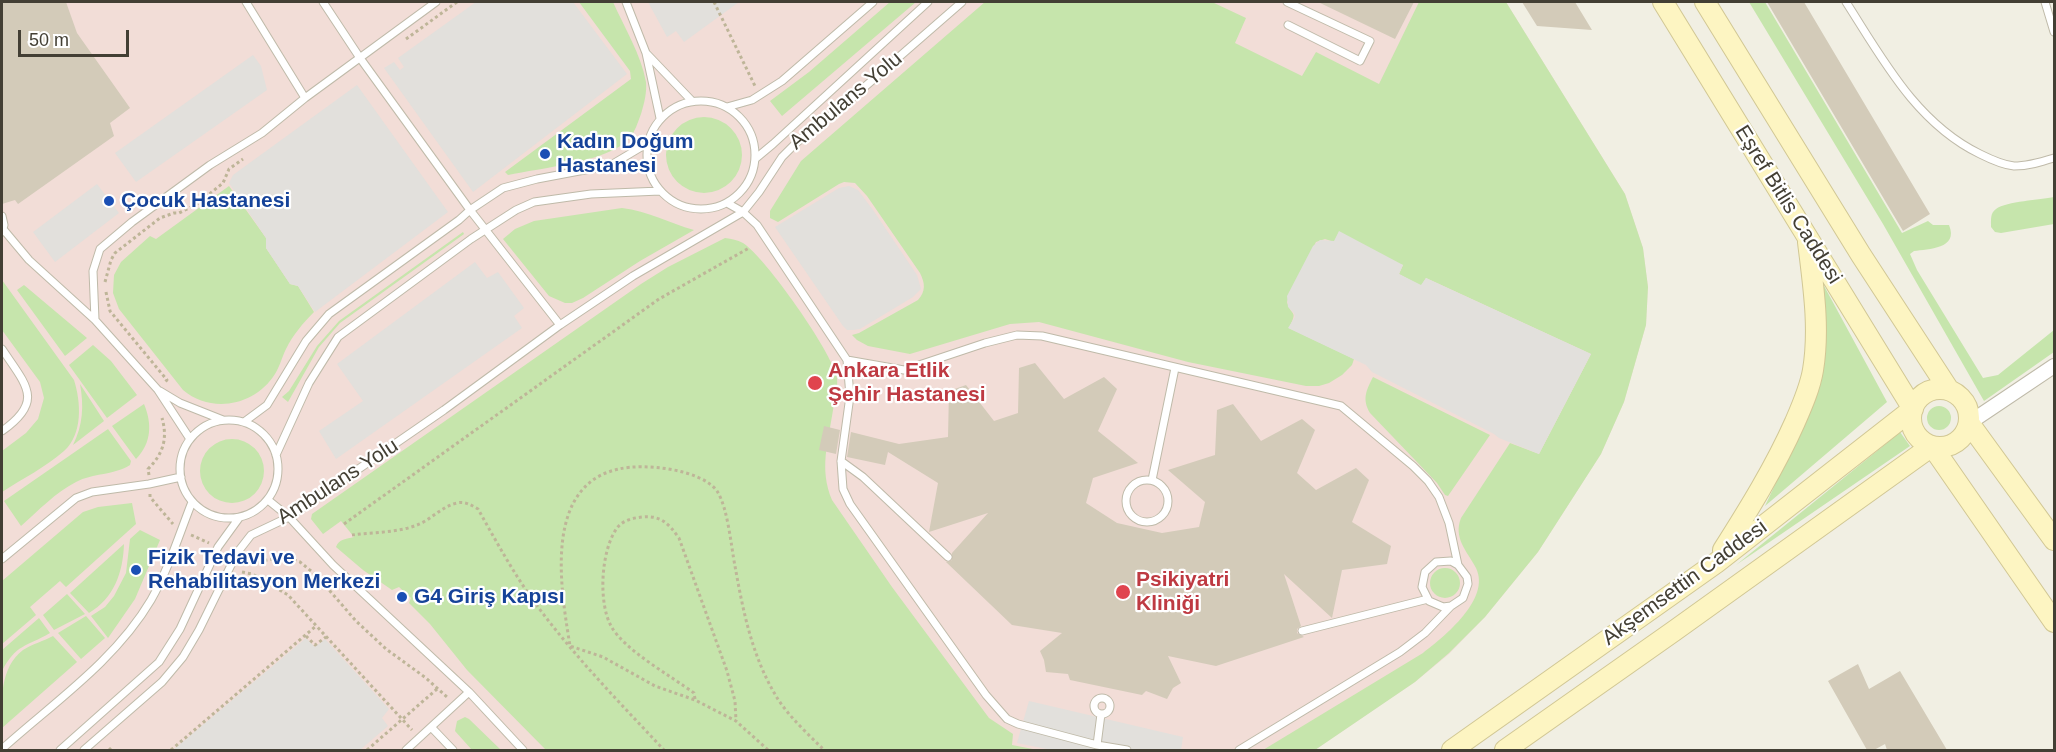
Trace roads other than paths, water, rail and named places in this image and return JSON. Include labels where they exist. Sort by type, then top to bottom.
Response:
[{"type":"main road","name":"Eşref Bitlis Caddesi","points":[[1663,2],[1913,409],[1913,427],[1924,442],[1932,446],[2055,622]]},
{"type":"main road","name":"Eşref Bitlis Caddesi","points":[[1705,2],[1861,255],[1949,390],[1965,403],[1969,413],[1969,423],[2055,540]]},
{"type":"main road","points":[[1716,562],[1759,494],[1783,449],[1804,403],[1813,373],[1816,349],[1815,298],[1808,237]]},
{"type":"main road","points":[[1913,409],[1924,394],[1932,390],[1949,390]]},
{"type":"main road","name":"Akşemsettin Caddesi","points":[[1452,750],[1716,562],[1913,409]]},
{"type":"main road","points":[[1932,446],[1952,445],[1966,432],[1969,423]]},
{"type":"main road","name":"Akşemsettin Caddesi","points":[[1505,750],[1674,632],[1932,446]]},
{"type":"street","points":[[1969,423],[2055,366]]},
{"type":"lane","points":[[246,2],[305,98]]},
{"type":"lane","points":[[323,2],[360,58],[470,210],[560,325]]},
{"type":"lane","points":[[95,320],[93,271],[97,254],[102,246],[210,165],[262,133],[305,98],[436,2]]},
{"type":"lane","points":[[626,2],[646,53],[660,118]]},
{"type":"lane","points":[[728,107],[760,96],[782,81],[873,2]]},
{"type":"lane","points":[[755,159],[928,2]]},
{"type":"lane","name":"Ambulans Yolu","points":[[84,750],[162,682],[183,657],[237,553],[250,535],[290,518],[560,325],[655,262],[743,212],[782,157],[796,143],[845,104],[962,2]]},
{"type":"lane","points":[[1287,2],[1370,41],[1360,61],[1288,25]]},
{"type":"lane","points":[[1846,2],[1899,84],[1929,117],[1960,143],[1992,160],[2012,166],[2029,165],[2055,158]]},
{"type":"lane","points":[[2045,2],[2055,32]]},
{"type":"lane","points":[[646,53],[691,100]]},
{"type":"lane","points":[[691,100],[710,101],[728,107],[742,118],[751,134],[755,159],[754,169],[746,185],[727,203],[701,210],[683,207],[660,190],[648,169],[646,151],[651,133],[660,118],[675,106],[691,100]]},
{"type":"lane","points":[[244,422],[267,405],[306,341],[329,314],[470,210],[503,188],[611,165],[648,143]]},
{"type":"lane","points":[[276,455],[309,383],[338,337],[485,230],[516,210],[534,202],[660,190]]},
{"type":"lane","points":[[727,203],[743,212],[757,225],[847,360],[850,396],[841,461],[843,489],[850,504],[998,710],[1007,719],[1018,723],[1097,745],[1127,750]]},
{"type":"lane","points":[[2,216],[4,220],[2,230],[29,260],[95,320],[158,390],[190,439]]},
{"type":"lane","points":[[847,360],[904,370],[985,343],[1017,335],[1042,336],[1341,406],[1428,481],[1439,497],[1449,523],[1458,565],[1467,577],[1467,592],[1463,598],[1451,606],[1425,633],[1400,652],[1239,750]]},
{"type":"lane","points":[[2,349],[21,375],[28,398],[23,414],[2,431]]},
{"type":"lane","points":[[1152,480],[1175,368]]},
{"type":"lane","points":[[158,390],[180,403],[224,420],[244,422],[255,427],[264,435],[276,455],[278,478],[268,500],[258,510],[238,518],[222,518],[206,513],[192,502],[181,477],[181,458],[190,439],[205,426],[224,420]]},
{"type":"lane","points":[[841,461],[863,477],[948,556]]},
{"type":"lane","points":[[2,559],[76,498],[92,492],[181,477]]},
{"type":"lane","points":[[1152,480],[1164,488],[1167,495],[1167,508],[1159,518],[1146,522],[1134,517],[1126,506],[1128,492],[1138,481],[1152,480]]},
{"type":"lane","points":[[268,500],[290,518],[333,566],[469,692],[524,750]]},
{"type":"lane","points":[[2,749],[102,662],[139,618],[171,559],[192,502]]},
{"type":"lane","points":[[60,750],[159,662],[180,629],[218,547],[238,518]]},
{"type":"lane","points":[[1451,606],[1436,605],[1428,598],[1422,587],[1422,579],[1430,566],[1444,561],[1458,565]]},
{"type":"lane","points":[[1302,631],[1428,598]]},
{"type":"lane","points":[[406,750],[469,692]]},
{"type":"lane","points":[[1097,745],[1101,714]]},
{"type":"lane","points":[[432,728],[453,750]]},
{"type":"place","name":"Kadın Doğum Hastanesi","points":[[545,154]]},
{"type":"place","name":"Çocuk Hastanesi","points":[[109,201]]},
{"type":"place","name":"Ankara Etlik Şehir Hastanesi","points":[[815,383]]},
{"type":"place","name":"Fizik Tedavi ve Rehabilitasyon Merkezi","points":[[136,570]]},
{"type":"place","name":"Psikiyatri Kliniği","points":[[1123,592]]},
{"type":"place","name":"G4 Giriş Kapısı","points":[[402,597]]}]
